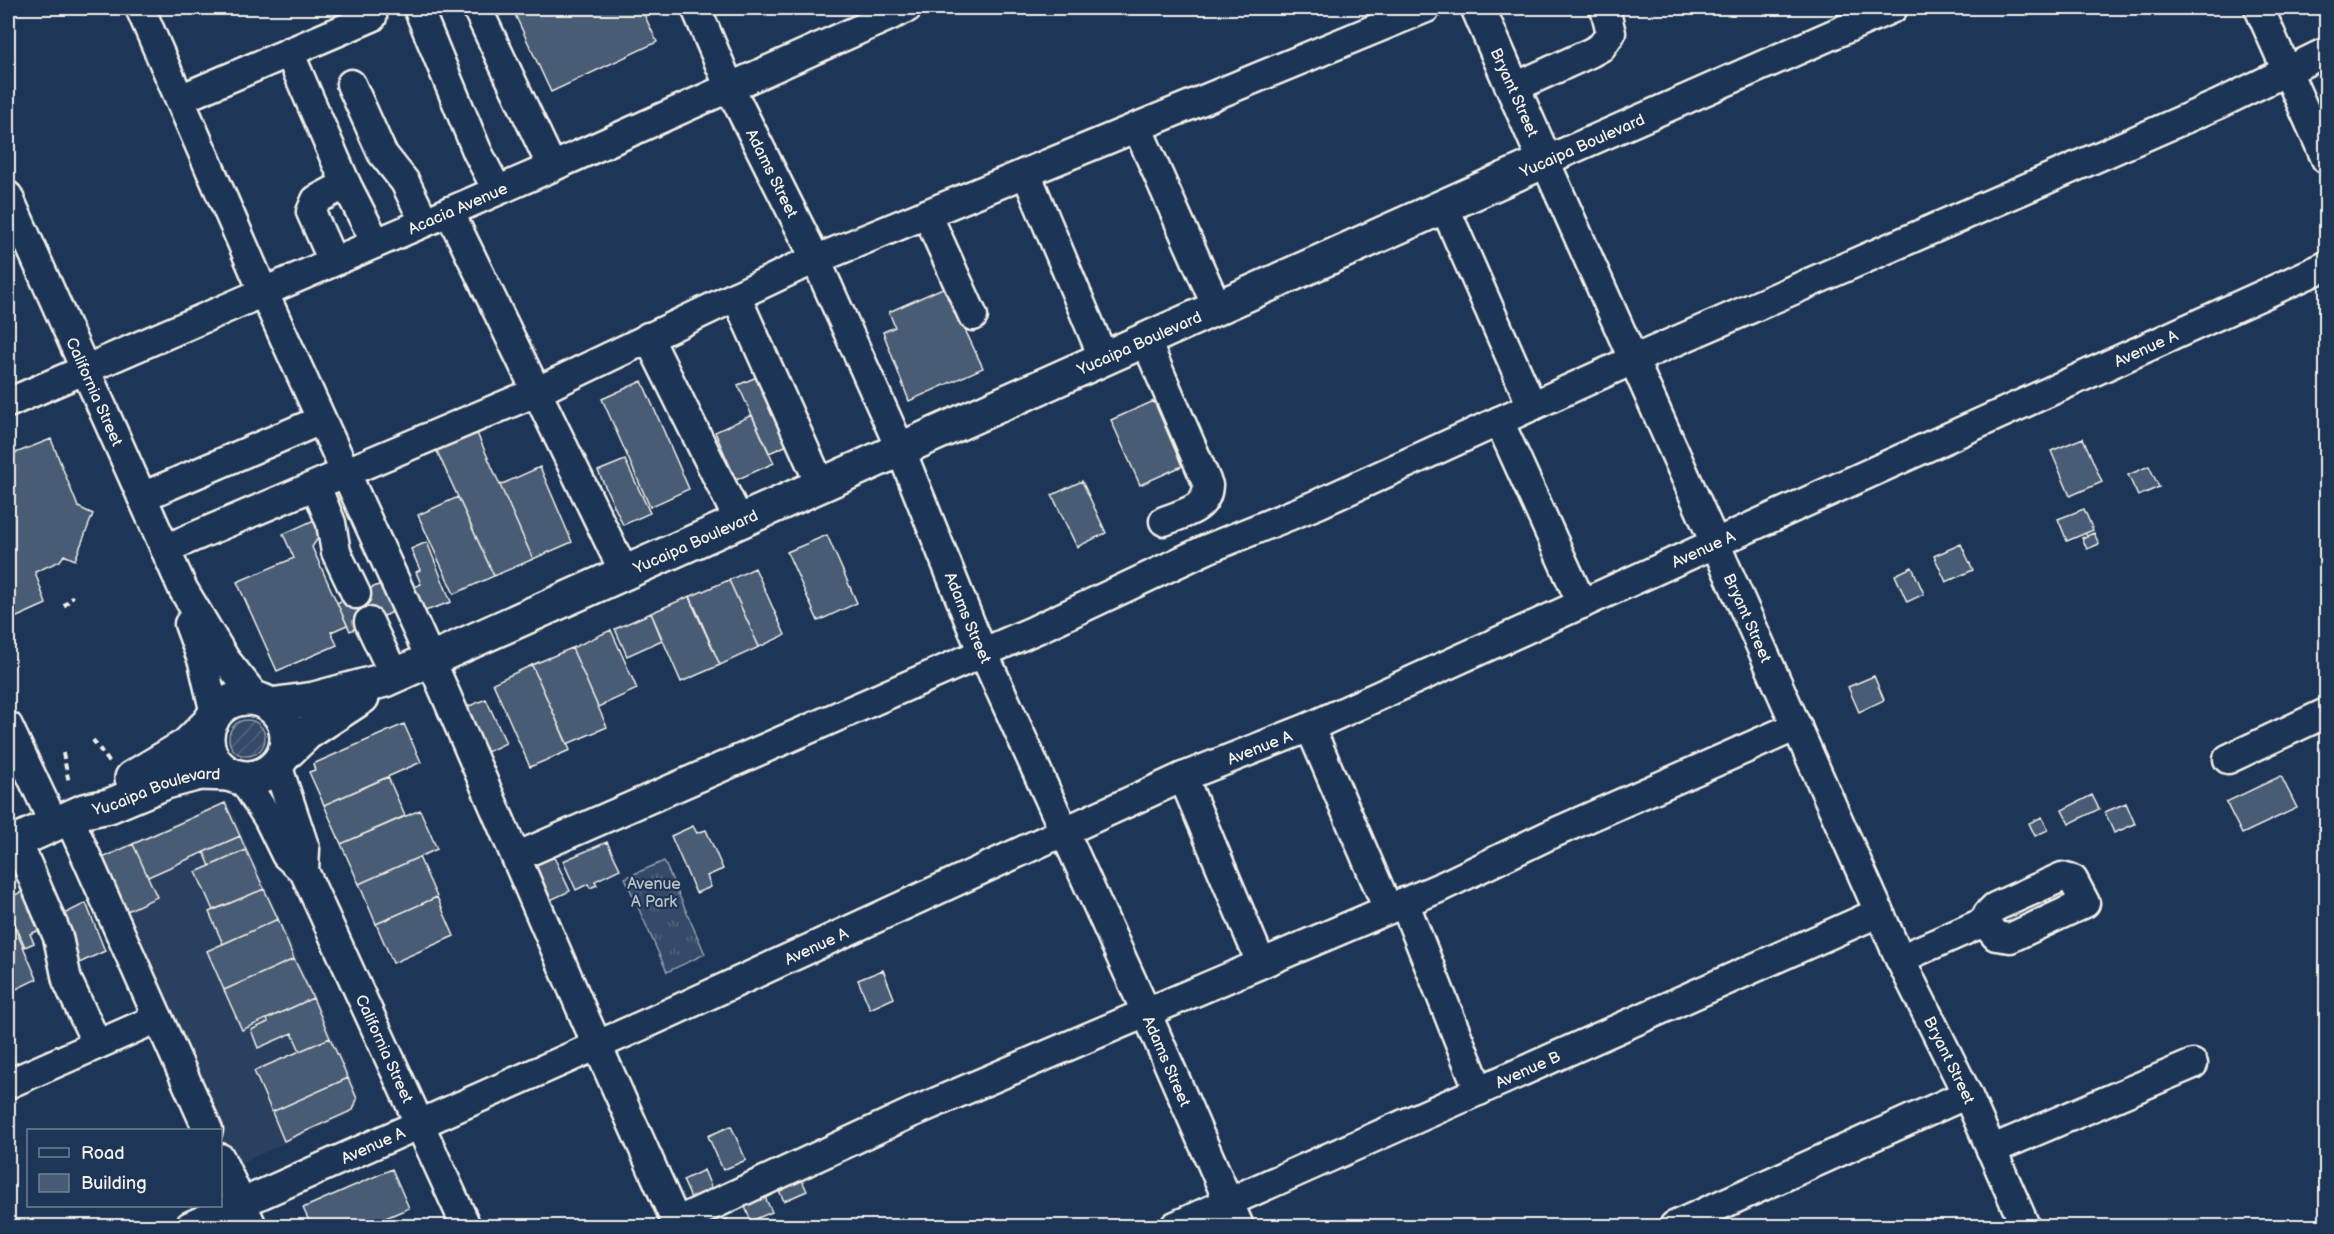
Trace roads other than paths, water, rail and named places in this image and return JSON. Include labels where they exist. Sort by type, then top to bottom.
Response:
[{"type":"main road","name":"Bryant Street","points":[[1478,8],[1545,161]]},
{"type":"main road","name":"Yucaipa Boulevard","points":[[263,702],[314,699],[389,677],[1545,161]]},
{"type":"main road","name":"Yucaipa Boulevard","points":[[281,759],[307,733],[373,691],[389,677]]},
{"type":"main road","points":[[234,700],[263,702],[280,714],[286,726],[288,740],[281,759],[261,776],[235,776],[219,767],[207,745],[207,732],[213,717],[234,700]]},
{"type":"main road","name":"Yucaipa Boulevard","points":[[12,843],[69,809],[105,793],[187,745],[213,717]]},
{"type":"main road","name":"Yucaipa Boulevard","points":[[69,809],[109,806],[186,776],[214,773],[235,776]]},
{"type":"street","points":[[140,8],[344,473],[430,658],[677,1224],[911,1113],[1396,906],[1797,726]]},
{"type":"street","points":[[418,8],[477,151],[497,190]]},
{"type":"street","points":[[477,8],[552,167]]},
{"type":"street","name":"Adams Street","points":[[696,8],[729,86],[816,260],[900,448],[983,652],[1146,1012],[1233,1215]]},
{"type":"street","name":"Acacia Avenue","points":[[8,403],[552,167],[907,8]]},
{"type":"street","points":[[165,549],[536,392],[816,260],[1426,8]]},
{"type":"street","points":[[1513,88],[1601,46],[1611,33],[1605,8]]},
{"type":"street","name":"Yucaipa Boulevard","points":[[1545,161],[1893,8]]},
{"type":"street","points":[[2259,8],[2326,159]]},
{"type":"street","points":[[180,99],[372,17]]},
{"type":"street","points":[[289,52],[346,184],[375,242]]},
{"type":"street","points":[[516,857],[983,652],[1635,359],[2219,104],[2326,52]]},
{"type":"street","points":[[351,84],[382,153],[436,216],[536,392],[624,572]]},
{"type":"street","points":[[1137,127],[1217,307]]},
{"type":"street","name":"Bryant Street","points":[[1545,161],[1717,543],[1900,959],[1967,1094],[2025,1227]]},
{"type":"street","points":[[1026,173],[1103,357]]},
{"type":"street","points":[[333,261],[311,212],[316,200],[346,184]]},
{"type":"street","name":"California Street","points":[[8,196],[183,590],[225,659],[263,702]]},
{"type":"street","points":[[1444,206],[1532,406]]},
{"type":"street","points":[[927,214],[973,316]]},
{"type":"street","name":"Avenue A","points":[[190,1227],[247,1215],[419,1123],[597,1045],[1183,777],[1310,727],[2326,266]]},
{"type":"street","points":[[736,296],[820,484]]},
{"type":"street","points":[[648,338],[738,521]]},
{"type":"street","points":[[1145,339],[1209,485],[1208,495],[1202,505],[1164,521]]},
{"type":"street","points":[[142,497],[321,420]]},
{"type":"street","points":[[1499,421],[1582,604]]},
{"type":"street","points":[[316,486],[331,523],[336,552],[356,594]]},
{"type":"street","name":"California Street","points":[[183,590],[186,615],[203,662],[213,717]]},
{"type":"street","points":[[369,622],[389,677]]},
{"type":"street","points":[[2228,759],[2326,714]]},
{"type":"street","points":[[8,726],[69,809],[207,1129]]},
{"type":"street","points":[[1310,727],[1396,906],[1479,1092]]},
{"type":"street","name":"California Street","points":[[281,759],[305,849],[304,871]]},
{"type":"street","name":"California Street","points":[[235,776],[267,818],[286,855],[304,871],[466,1227]]},
{"type":"street","points":[[1183,777],[1261,963]]},
{"type":"street","points":[[12,843],[58,937],[67,980],[97,1044]]},
{"type":"street","name":"Avenue B","points":[[1174,1227],[1233,1215],[1479,1092],[1880,912]]},
{"type":"street","points":[[1900,959],[1984,922]]},
{"type":"street","points":[[8,1084],[158,1018]]},
{"type":"street","points":[[1991,1150],[2193,1064]]},
{"type":"street","points":[[1674,1227],[1967,1094]]},
{"type":"street","points":[[222,1162],[247,1215]]},
{"type":"park label","name":"Avenue A Park","points":[[654,892]]}]
